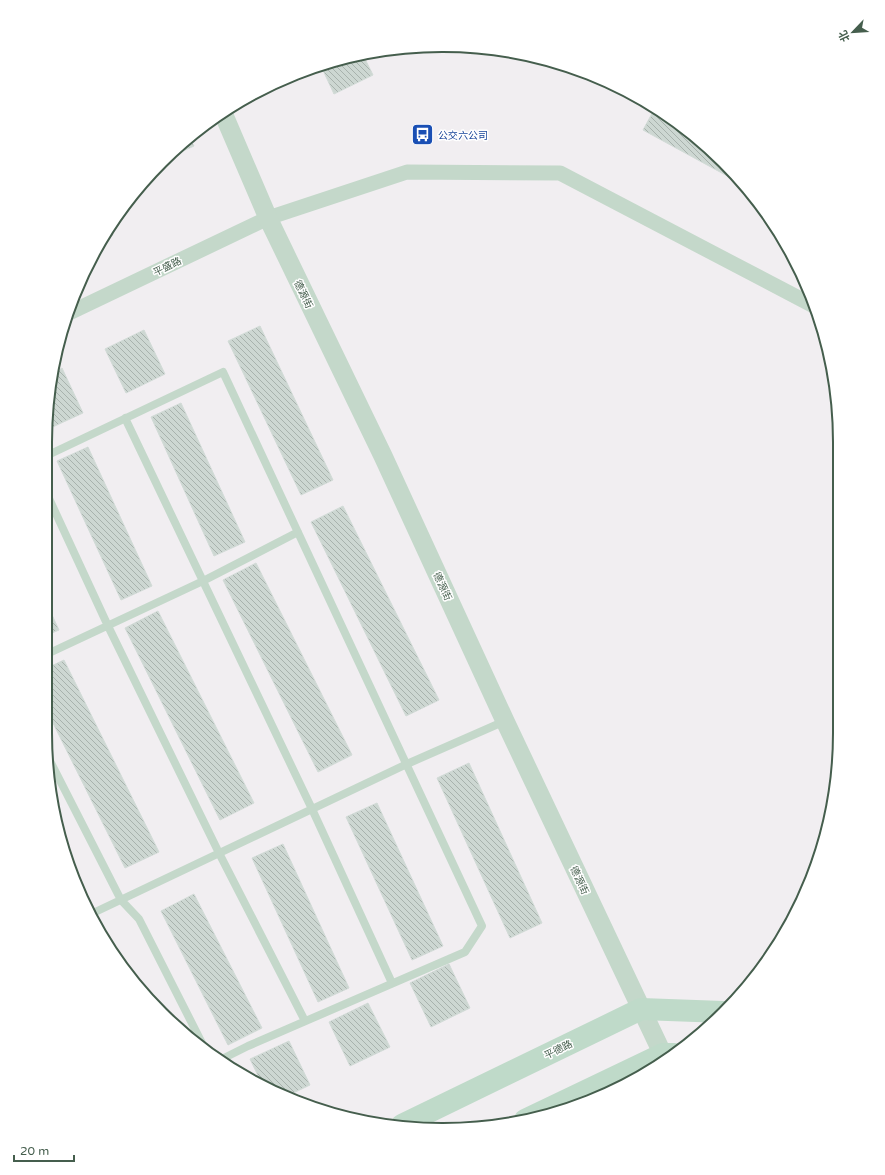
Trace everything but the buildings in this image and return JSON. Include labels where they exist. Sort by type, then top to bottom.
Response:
[{"type":"main road","name":"平德路","points":[[409,1121],[641,1009],[716,1012]]},
{"type":"main road","points":[[556,1106],[647,1065]]},
{"type":"street","name":"德源街","points":[[225,118],[268,218],[383,456],[505,721],[641,1009],[665,1053]]},
{"type":"street","name":"平盛路","points":[[76,310],[268,218],[407,172],[560,173],[806,302]]},
{"type":"lane","points":[[52,453],[223,372],[482,926],[465,952],[226,1057]]},
{"type":"lane","points":[[125,418],[312,809],[392,984]]},
{"type":"lane","points":[[52,505],[108,626],[219,853],[306,1021]]},
{"type":"lane","points":[[52,652],[203,581],[298,532]]},
{"type":"lane","points":[[96,912],[407,764],[505,721]]},
{"type":"lane","points":[[54,771],[121,900],[140,919],[199,1037]]},
{"type":"place","name":"公交六公司","points":[[422,135]]}]
